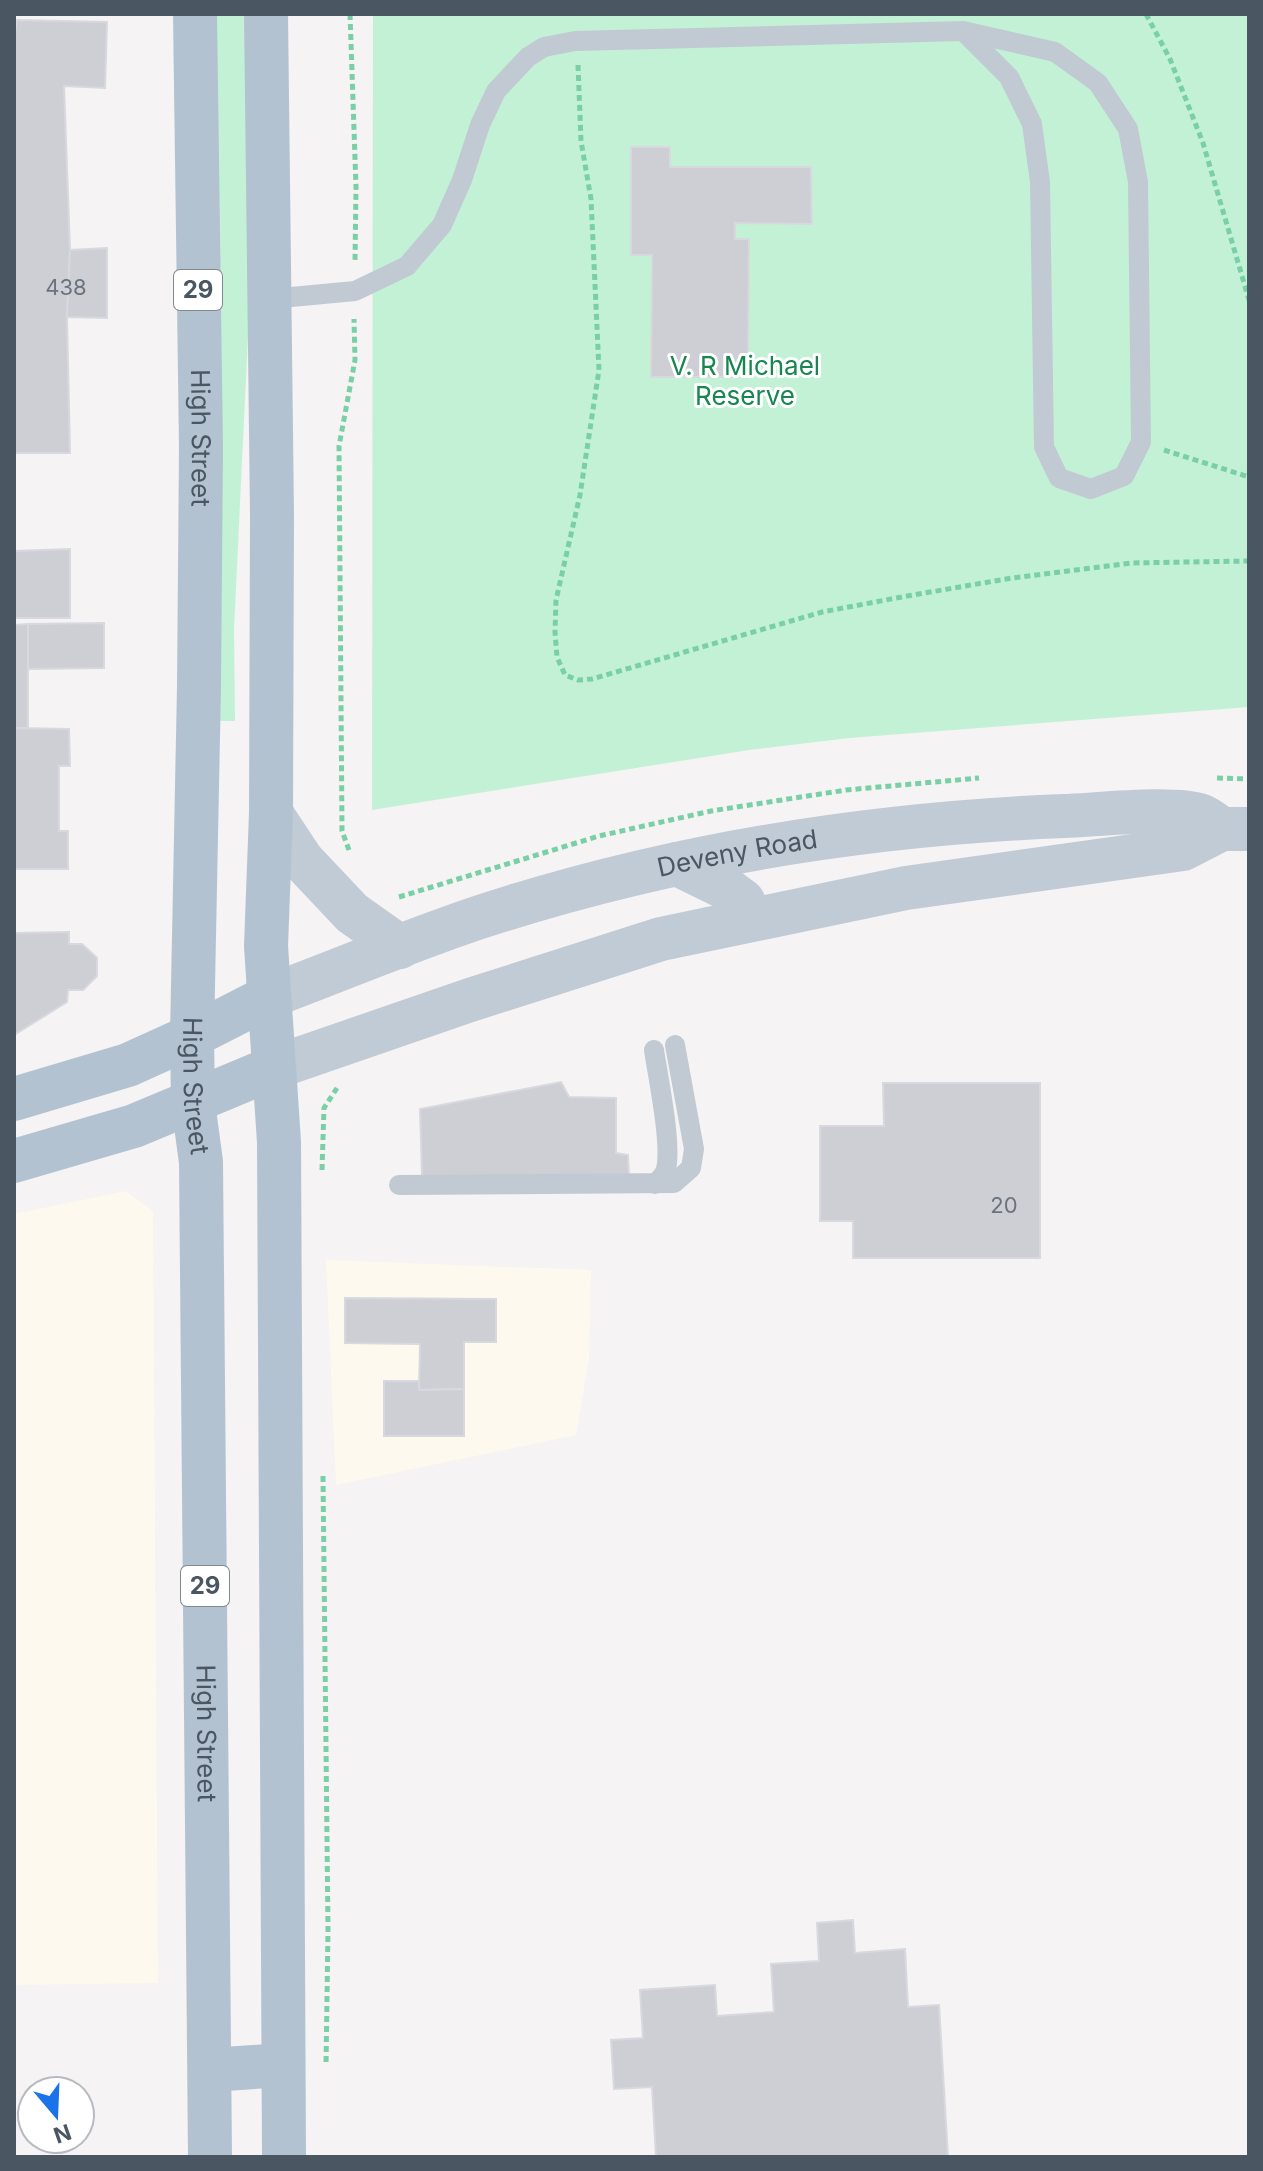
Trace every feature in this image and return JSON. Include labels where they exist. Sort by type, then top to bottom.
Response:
[{"type":"main road","name":"High Street","points":[[195,14],[201,448],[192,1036],[193,1103],[201,1162],[210,2157]]},
{"type":"main road","points":[[266,14],[271,813],[266,946],[279,1142],[284,2157]]},
{"type":"main road","points":[[14,1099],[128,1065],[268,997]]},
{"type":"main road","points":[[14,1161],[134,1126],[273,1068]]},
{"type":"main road","points":[[210,2070],[283,2065]]},
{"type":"street","name":"Deveny Road","points":[[268,997],[476,919],[531,902],[677,864],[814,838],[1046,817],[1165,812],[1202,816],[1236,829]]},
{"type":"street","points":[[271,813],[302,860],[352,913],[400,947]]},
{"type":"street","name":"Deveny Road","points":[[273,1068],[340,1043],[661,939],[906,888],[1183,849],[1236,829]]},
{"type":"street","points":[[677,864],[724,887],[743,901],[751,919]]},
{"type":"lane","points":[[270,299],[355,291],[407,266],[442,225],[496,91],[528,57],[544,47],[575,41],[963,31],[1055,52],[1098,83],[1128,129],[1138,182],[1141,442],[1124,476],[1091,489],[1059,478],[1044,447],[1040,182],[1032,124],[1009,77],[963,31]]},
{"type":"lane","points":[[399,1185],[674,1183],[691,1168],[694,1158],[675,1045]]},
{"type":"lane","points":[[654,1050],[666,1163],[665,1172],[655,1184]]},
{"type":"path","points":[[350,14],[356,187],[355,360],[339,446],[342,831],[351,856]]},
{"type":"path","points":[[1146,14],[1170,59],[1203,143],[1249,300]]},
{"type":"path","points":[[575,41],[581,141],[591,199],[599,370],[580,495],[556,600],[557,657],[565,675],[578,680],[592,679],[822,612],[1012,578],[1131,563],[1249,561]]},
{"type":"path","points":[[1141,442],[1249,477]]},
{"type":"path","points":[[322,1178],[324,1108],[337,1088],[340,1043]]},
{"type":"path","points":[[322,1464],[328,1898],[326,2071]]},
{"type":"shaded area","points":[[126,1191],[153,1211],[158,1983],[14,1985],[14,1214]]},
{"type":"shaded area","points":[[326,1260],[591,1270],[589,1359],[576,1435],[336,1485]]},
{"type":"green space","points":[[214,14],[248,14],[248,336],[234,629],[235,721],[219,721]]},
{"type":"green space","name":"V. R Michael Reserve","points":[[373,14],[1249,14],[1249,707],[849,738],[749,750],[372,810]]},
{"type":"building","points":[[17,20],[107,22],[105,88],[64,86],[70,250],[67,317],[70,453],[14,453],[14,39]]},
{"type":"building","points":[[631,147],[670,147],[670,167],[811,167],[812,224],[735,223],[735,239],[749,239],[748,377],[651,377],[652,255],[631,255]]},
{"type":"building","points":[[107,248],[107,318],[67,317],[70,250]]},
{"type":"building","points":[[70,549],[70,618],[14,618],[14,551]]},
{"type":"building","points":[[104,623],[104,668],[27,669],[28,624]]},
{"type":"building","points":[[28,624],[28,728],[14,728],[14,625]]},
{"type":"building","points":[[14,728],[69,729],[70,766],[59,766],[59,831],[68,831],[68,869],[14,869]]},
{"type":"building","points":[[69,932],[69,944],[82,944],[97,958],[97,976],[83,990],[68,990],[67,1002],[14,1035],[14,933]]},
{"type":"building","points":[[561,1082],[569,1097],[616,1098],[616,1153],[628,1155],[629,1177],[422,1177],[420,1109]]},
{"type":"building","points":[[883,1083],[1040,1083],[1040,1258],[853,1258],[853,1221],[820,1221],[820,1126],[884,1126]]},
{"type":"building","points":[[345,1298],[496,1299],[496,1342],[464,1342],[464,1389],[419,1390],[420,1344],[345,1343]]},
{"type":"building","points":[[384,1381],[419,1381],[419,1390],[464,1389],[464,1436],[384,1436]]},
{"type":"building","points":[[853,1920],[855,1953],[905,1949],[908,2007],[939,2005],[948,2157],[656,2157],[652,2087],[614,2089],[611,2040],[643,2038],[640,1990],[715,1985],[717,2016],[774,2012],[771,1964],[819,1961],[817,1923]]}]
